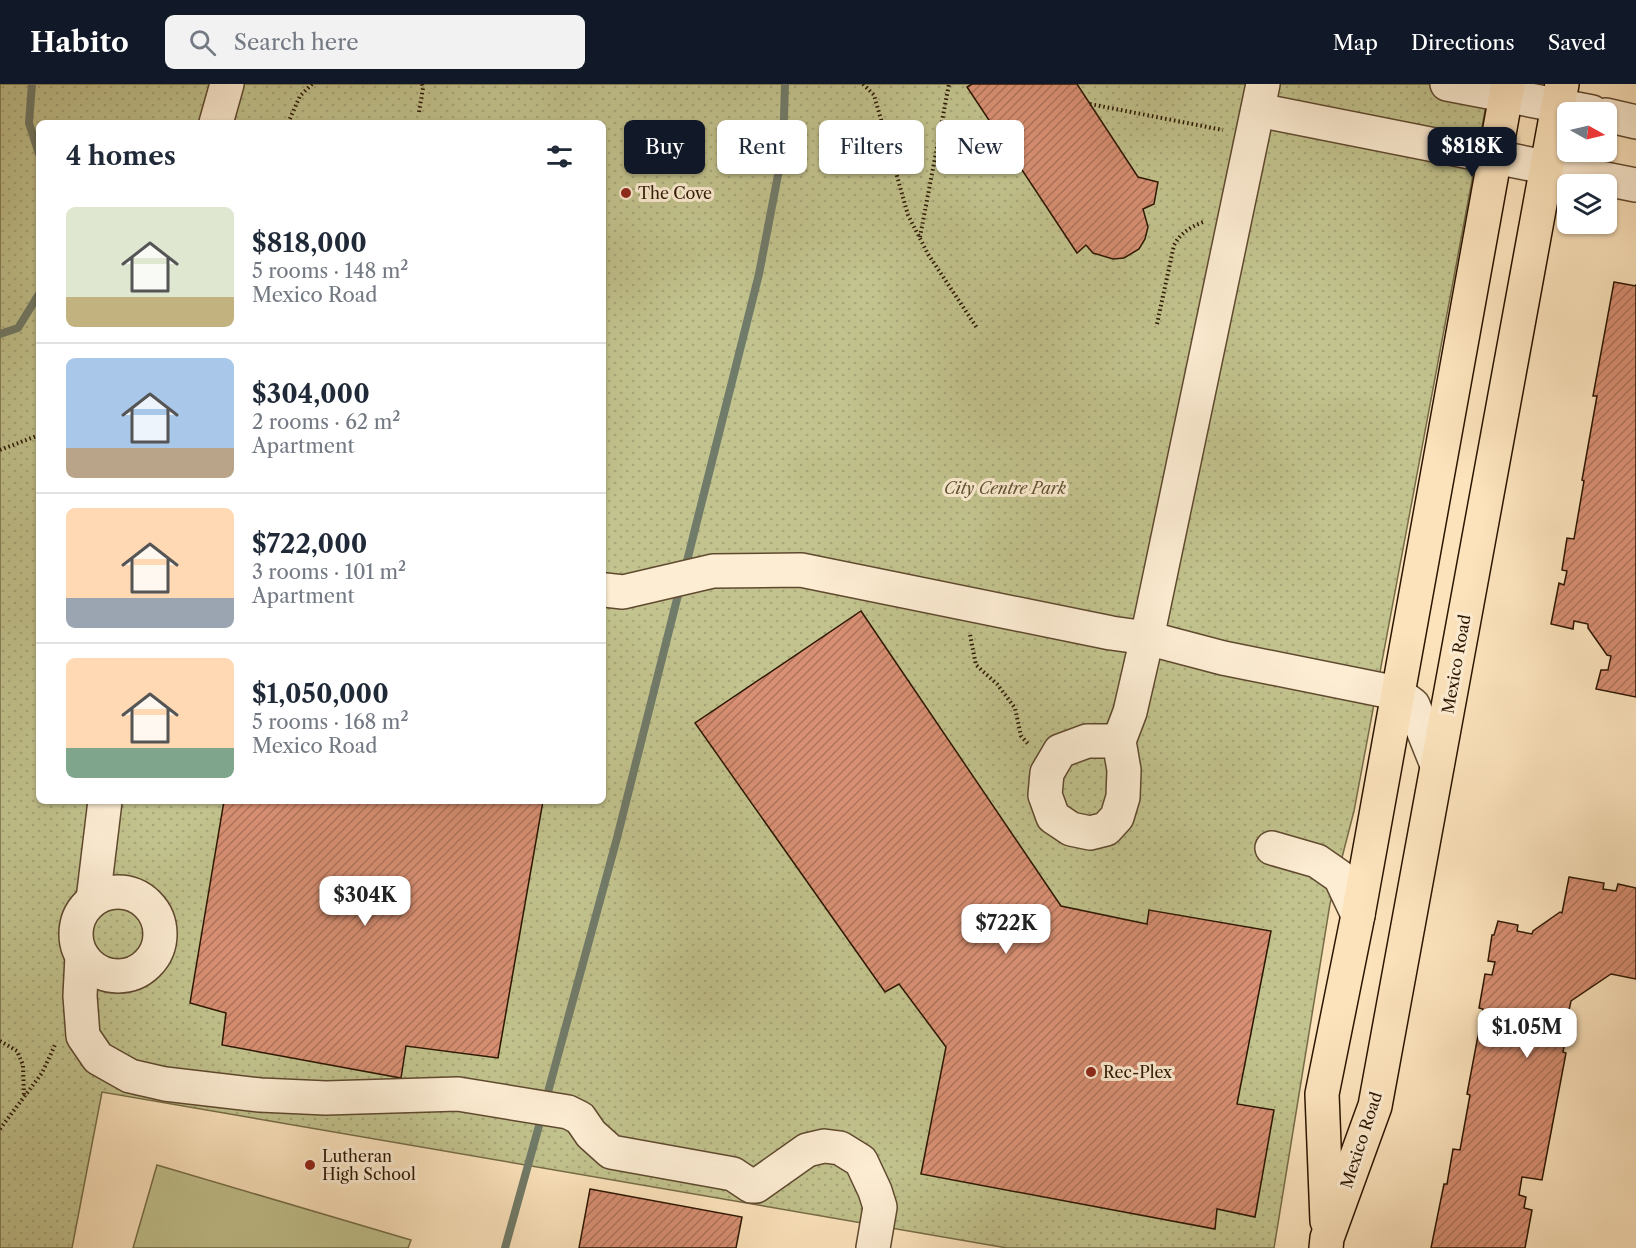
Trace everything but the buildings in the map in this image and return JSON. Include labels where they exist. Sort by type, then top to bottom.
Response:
[{"type":"main road","name":"Mexico Road","points":[[1326,1243],[1322,1094],[1358,915],[1493,156],[1507,90]]},
{"type":"main road","name":"Mexico Road","points":[[1326,1243],[1375,1106],[1560,95]]},
{"type":"street","points":[[217,120],[227,84]]},
{"type":"street","points":[[1447,84],[1560,95]]},
{"type":"street","points":[[1119,741],[1130,712],[1261,97],[1493,156],[1636,185]]},
{"type":"street","points":[[1617,118],[1636,122]]},
{"type":"street","points":[[606,588],[623,592],[713,571],[801,570],[1111,633],[1146,638],[1223,658],[1397,693],[1413,705],[1437,765]]},
{"type":"street","points":[[93,900],[105,804]]},
{"type":"street","points":[[1272,848],[1317,861],[1340,877],[1358,915]]},
{"type":"street","points":[[119,892],[133,894],[145,901],[154,912],[160,925],[157,952],[148,964],[124,977],[110,976],[97,972],[82,956],[75,937],[77,923],[83,910],[93,900],[105,894],[119,892]]},
{"type":"street","points":[[82,956],[80,996],[83,1036],[99,1058],[130,1076],[165,1084],[260,1095],[326,1098],[458,1094],[568,1112],[580,1118],[591,1134],[611,1152],[733,1174],[751,1186],[756,1186],[807,1150],[824,1146],[840,1148],[861,1161],[875,1191],[880,1207],[873,1248]]},
{"type":"path","points":[[289,120],[300,96],[312,84]]},
{"type":"path","points":[[419,112],[422,84]]},
{"type":"path","points":[[863,84],[874,95],[908,215],[928,254],[977,328]]},
{"type":"path","points":[[920,237],[949,84]]},
{"type":"path","points":[[1090,104],[1232,132]]},
{"type":"path","points":[[1157,324],[1174,245],[1180,235],[1194,225],[1213,218]]},
{"type":"path","points":[[0,450],[36,436]]},
{"type":"path","points":[[971,630],[975,665],[997,684],[1016,708],[1021,736],[1029,746]]},
{"type":"path","points":[[0,1041],[17,1051],[23,1065],[24,1098],[0,1129]]},
{"type":"green space","name":"City Centre Park","points":[[0,84],[1490,84],[1354,811],[1330,904],[1274,1248],[1007,1248],[102,1092],[72,1248],[0,1248]]},
{"type":"green space","points":[[157,1165],[411,1240],[408,1248],[133,1248]]},
{"type":"waterway","points":[[32,84],[29,123],[36,145]]},
{"type":"waterway","points":[[685,569],[759,274],[783,149],[785,84]]},
{"type":"waterway","points":[[0,334],[18,328],[36,299]]},
{"type":"waterway","points":[[545,1103],[617,838],[680,587]]},
{"type":"waterway","points":[[505,1248],[542,1115]]},
{"type":"place","name":"The Cove","points":[[626,193]]},
{"type":"place","name":"Rec-Plex","points":[[1091,1072]]},
{"type":"place","name":"Lutheran High School","points":[[310,1165]]}]
